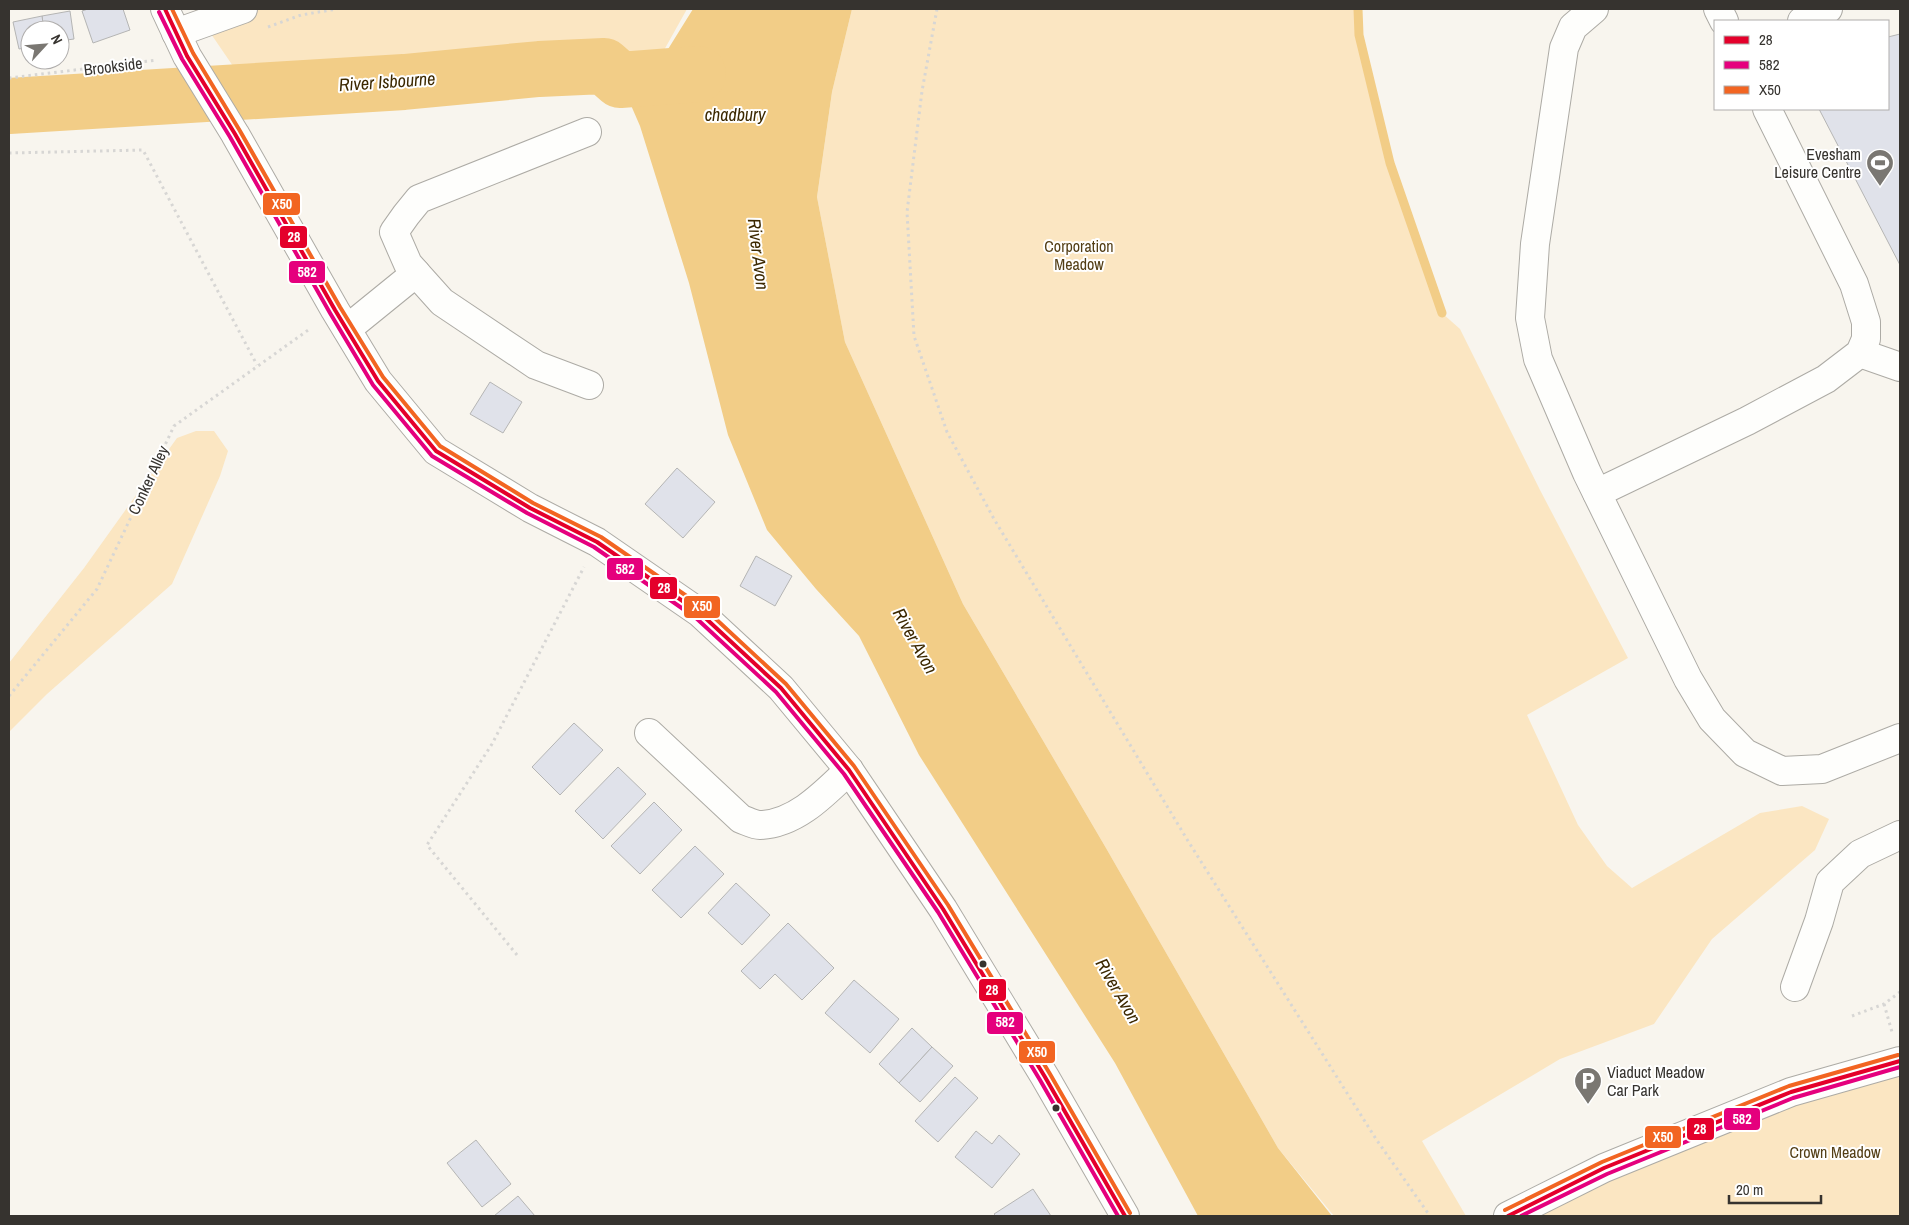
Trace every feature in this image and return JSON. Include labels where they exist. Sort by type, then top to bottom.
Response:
[{"type":"main road","points":[[243,9],[176,32],[378,381],[436,451],[530,508],[597,542],[700,613],[781,688],[850,770],[943,908],[1045,1077],[1125,1216]]},
{"type":"main road","points":[[1594,9],[1573,27],[1564,48],[1535,244],[1530,318],[1538,359],[1596,493],[1712,719],[1745,753],[1782,770],[1822,769],[1900,738]]},
{"type":"main road","points":[[1804,20],[1828,9]]},
{"type":"main road","points":[[1596,493],[1747,421],[1826,380],[1860,353],[1866,339],[1866,322],[1854,284],[1767,110]]},
{"type":"main road","points":[[587,132],[419,199],[394,232],[408,264],[442,302],[536,365],[589,385]]},
{"type":"main road","points":[[341,320],[416,273]]},
{"type":"main road","points":[[1860,353],[1900,367]]},
{"type":"main road","points":[[649,733],[741,819],[758,825],[778,821],[809,807],[850,770]]},
{"type":"main road","points":[[1796,987],[1820,921],[1830,882],[1860,854],[1900,836]]},
{"type":"main road","points":[[1508,1216],[1604,1168],[1791,1092],[1900,1061]]},
{"type":"path","points":[[937,9],[922,91],[907,212],[914,336],[947,432],[994,520],[1188,841],[1376,1139],[1430,1216]]},
{"type":"path","name":"Brookside","points":[[9,78],[176,32]]},
{"type":"path","points":[[9,153],[143,150],[257,365]]},
{"type":"path","name":"Conker Alley","points":[[9,696],[97,589],[174,426],[257,365],[341,320]]},
{"type":"path","points":[[517,955],[426,845],[492,744],[597,542]]},
{"type":"path","points":[[1852,1016],[1884,1004],[1900,992]]},
{"type":"green space","points":[[194,9],[687,9],[663,52],[620,80],[604,66],[539,69],[404,82],[250,91]]},
{"type":"green space","name":"Corporation Meadow","points":[[852,9],[1358,9],[1359,35],[1390,163],[1442,313],[1460,329],[1540,490],[1628,658],[1527,715],[1578,825],[1607,866],[1632,888],[1760,813],[1802,806],[1829,819],[1815,850],[1712,939],[1654,1024],[1560,1059],[1422,1141],[1466,1216],[1334,1216],[1278,1148],[963,604],[845,342],[817,197],[832,92]]},
{"type":"green space","points":[[196,431],[214,431],[228,451],[220,476],[172,584],[47,694],[9,732],[9,663],[84,568],[177,438]]},
{"type":"green space","name":"Crown Meadow","points":[[1900,1068],[1900,1216],[1519,1216],[1793,1097]]},
{"type":"water","name":"chadbury","points":[[693,9],[852,9],[832,92],[817,197],[845,342],[963,604],[1278,1148],[1332,1216],[1198,1216],[1115,1063],[919,755],[859,636],[816,589],[767,530],[728,435],[689,283],[640,126],[620,80],[665,54]]},
{"type":"building","points":[[88,9],[123,9],[130,30],[93,43],[82,11]]},
{"type":"building","points":[[70,11],[74,39],[70,40],[70,20],[43,20],[42,16]]},
{"type":"building","points":[[42,16],[43,20],[23,20]]},
{"type":"building","points":[[20,21],[20,49],[19,49],[13,22]]},
{"type":"building","name":"Evesham Leisure Centre","points":[[1900,34],[1900,265],[1820,110],[1889,110],[1889,37]]},
{"type":"building","points":[[490,382],[522,402],[503,433],[470,414]]},
{"type":"building","points":[[677,468],[715,502],[683,538],[645,504]]},
{"type":"building","points":[[756,556],[792,576],[775,606],[740,586]]},
{"type":"building","points":[[574,723],[603,750],[560,795],[532,767]]},
{"type":"building","points":[[618,767],[646,794],[603,839],[575,811]]},
{"type":"building","points":[[654,802],[682,830],[640,874],[611,846]]},
{"type":"building","points":[[695,846],[724,874],[681,918],[652,890]]},
{"type":"building","points":[[736,883],[770,915],[742,945],[708,913]]},
{"type":"building","points":[[788,923],[834,968],[802,1000],[775,974],[760,989],[741,971]]},
{"type":"building","points":[[854,980],[899,1019],[870,1053],[825,1013]]},
{"type":"building","points":[[912,1028],[932,1047],[899,1083],[879,1064]]},
{"type":"building","points":[[932,1047],[953,1066],[920,1102],[899,1083]]},
{"type":"building","points":[[955,1077],[978,1098],[938,1142],[915,1121]]},
{"type":"building","points":[[976,1131],[992,1144],[999,1135],[1020,1154],[992,1188],[955,1157]]},
{"type":"building","points":[[476,1140],[511,1184],[482,1207],[447,1163]]},
{"type":"building","points":[[1033,1189],[1051,1216],[996,1216],[994,1214]]},
{"type":"building","points":[[518,1196],[535,1216],[494,1216]]},
{"type":"waterway","points":[[1358,9],[1359,35],[1390,163],[1442,313]]},
{"type":"waterway","name":"River Isbourne","points":[[9,106],[404,82],[539,69],[604,66],[620,80],[698,74]]},
{"type":"transit line","name":"28","points":[[165,9],[187,56],[235,134],[335,310],[378,381],[436,451],[530,508],[597,542],[700,613],[781,688],[849,770],[943,909],[1045,1077],[1125,1216]]},
{"type":"transit line","name":"X50","points":[[172,9],[193,53],[240,131],[340,307],[383,377],[440,446],[533,503],[601,537],[704,608],[786,684],[854,766],[948,905],[1050,1074],[1130,1213]]},
{"type":"transit line","name":"582","points":[[159,12],[182,59],[230,137],[373,385],[432,456],[527,513],[594,547],[696,618],[776,692],[844,774],[938,912],[1040,1080],[1118,1216]]},
{"type":"transit line","name":"X50","points":[[1505,1210],[1602,1162],[1789,1086],[1898,1055]]},
{"type":"transit line","name":"28","points":[[1508,1216],[1604,1168],[1791,1092],[1900,1061]]},
{"type":"transit line","name":"582","points":[[1521,1216],[1607,1174],[1793,1098],[1900,1067]]},
{"type":"place","name":"Evesham Leisure Centre","points":[[1880,187]]},
{"type":"place","name":"Viaduct Meadow Car Park","points":[[1588,1105]]},
{"type":"water label","name":"River Avon","points":[[758,254]]},
{"type":"water label","name":"River Avon","points":[[915,641]]},
{"type":"water label","name":"River Avon","points":[[1118,991]]}]
